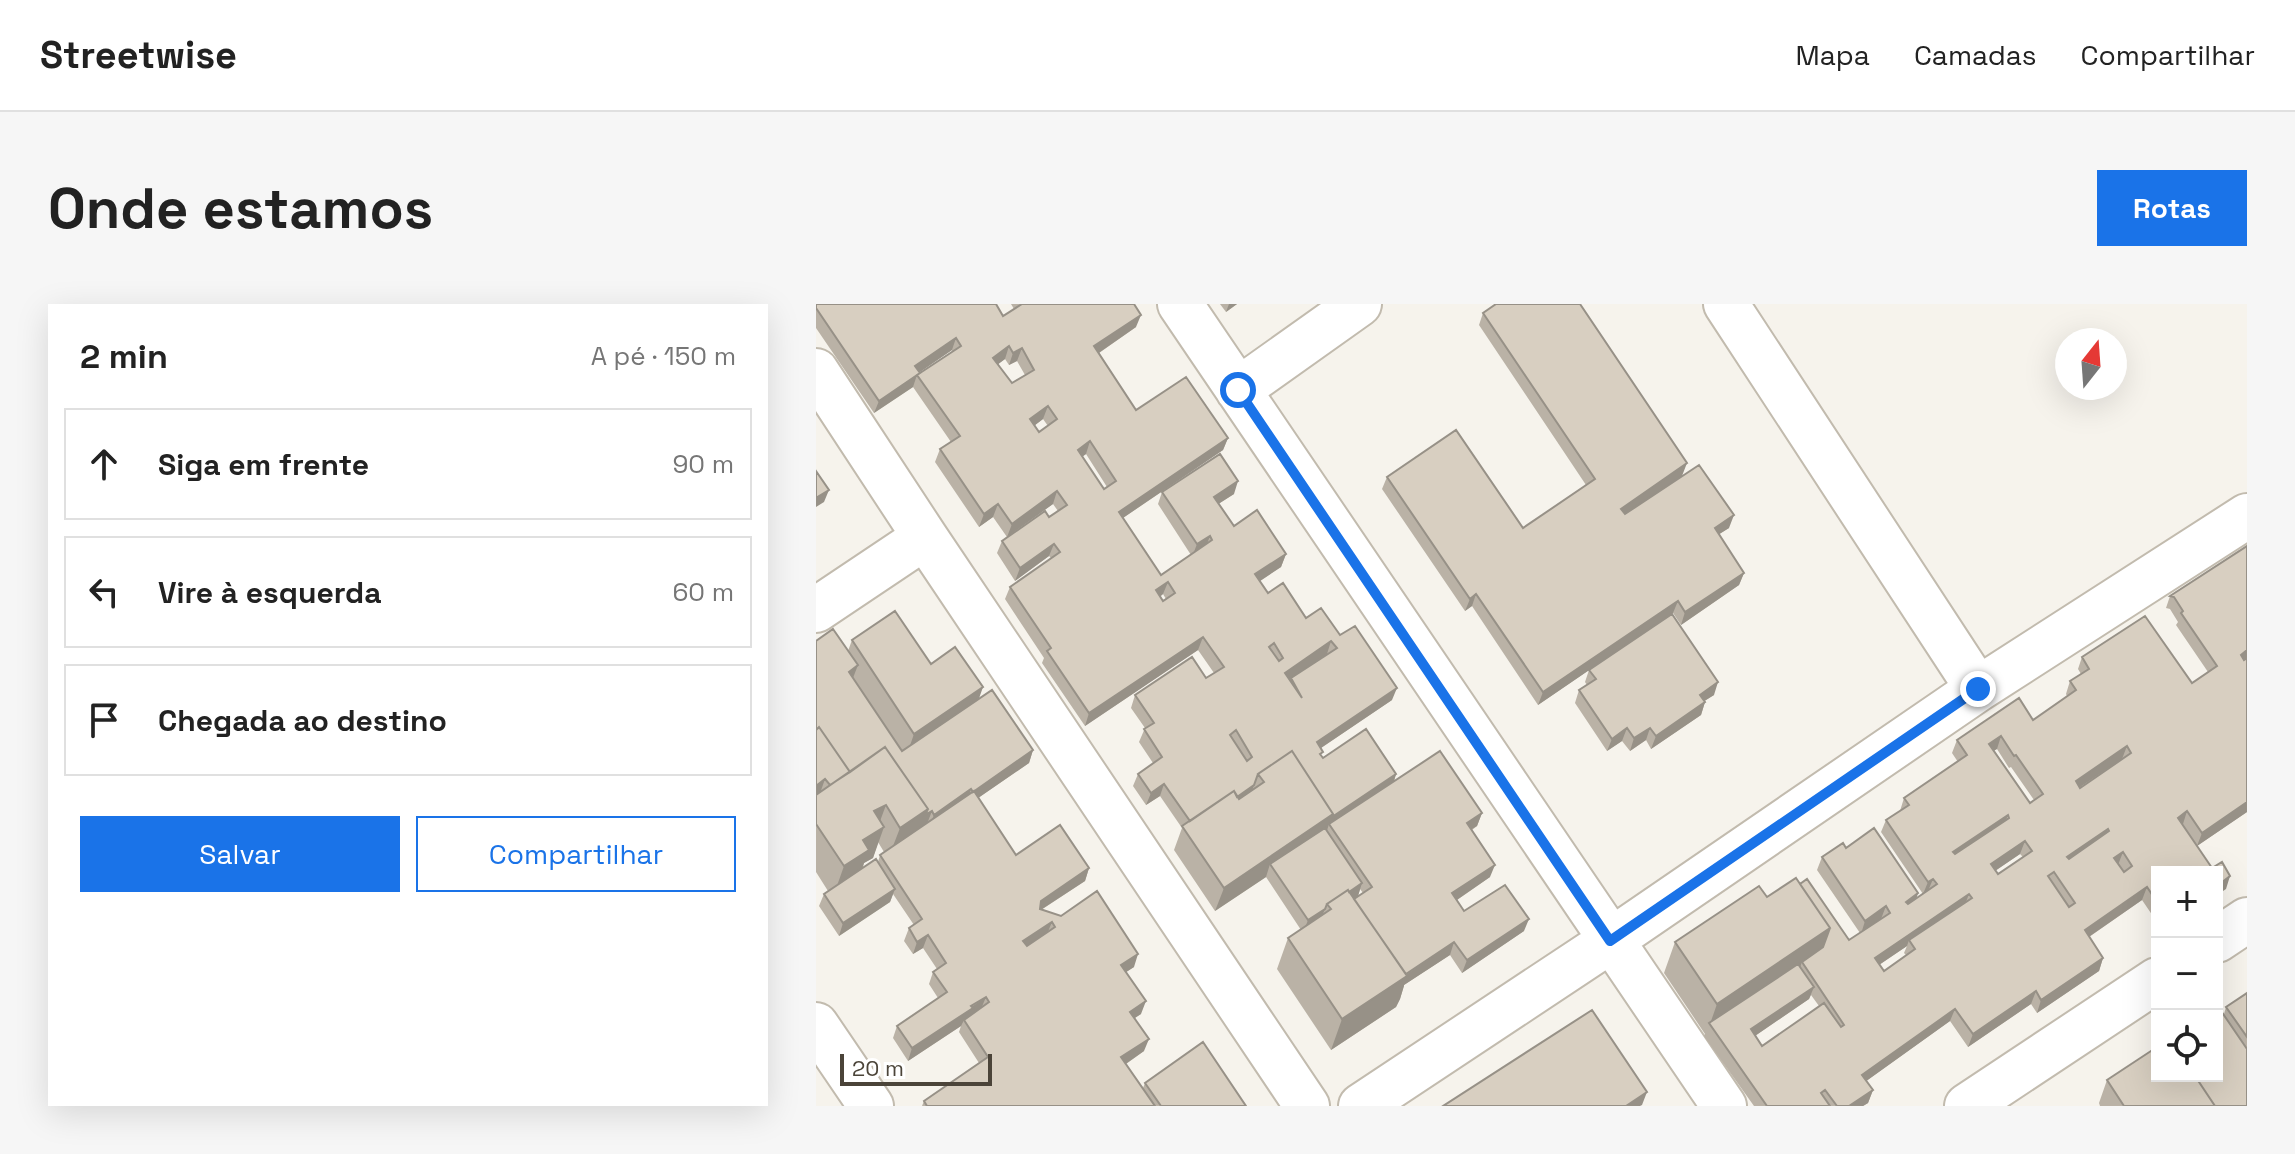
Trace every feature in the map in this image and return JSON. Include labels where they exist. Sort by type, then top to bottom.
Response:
[{"type":"street","points":[[1180,304],[1724,1106]]},
{"type":"street","points":[[1238,390],[1359,304]]},
{"type":"street","points":[[1726,304],[1978,689]]},
{"type":"street","points":[[816,371],[1307,1106]]},
{"type":"street","points":[[1361,1106],[1610,941],[1978,689],[2247,516]]},
{"type":"street","points":[[816,610],[925,537]]},
{"type":"street","points":[[2220,938],[2247,920]]},
{"type":"street","points":[[1967,1106],[2151,984]]},
{"type":"street","points":[[816,1025],[871,1106]]},
{"type":"building","points":[[816,304],[996,304],[1003,316],[1022,304],[1134,304],[1141,315],[1094,346],[1136,410],[1186,377],[1228,438],[1119,512],[1161,575],[1212,540],[1210,536],[1197,544],[1162,492],[1220,454],[1238,481],[1214,497],[1234,526],[1257,510],[1286,554],[1255,574],[1268,593],[1283,583],[1306,618],[1321,608],[1340,635],[1355,626],[1397,688],[1317,742],[1323,752],[1320,754],[1323,758],[1366,729],[1396,774],[1332,817],[1333,814],[1292,751],[1258,774],[1254,785],[1237,797],[1234,791],[1190,821],[1164,784],[1151,793],[1138,774],[1162,757],[1144,729],[1154,723],[1135,695],[1192,657],[1206,678],[1224,667],[1203,637],[1089,713],[1047,651],[1051,648],[1010,587],[1060,552],[1054,544],[1020,568],[1002,541],[1045,511],[1049,517],[1067,505],[1057,491],[1012,524],[998,504],[984,514],[940,449],[960,436],[917,375],[879,401]],"holes":[[[956,338],[961,346],[920,373],[915,366]],[[1009,346],[1013,353],[1022,348],[1034,370],[1012,383],[993,358]],[[1048,406],[1057,419],[1039,432],[1030,419]],[[1090,441],[1116,481],[1104,489],[1078,450]],[[1168,582],[1175,593],[1163,601],[1156,590]],[[1331,641],[1337,648],[1291,678],[1302,698],[1285,673]],[[1274,643],[1283,658],[1279,661],[1269,647]],[[1236,730],[1252,757],[1247,761],[1230,735]]]},
{"type":"building","points":[[1496,304],[1580,304],[1687,463],[1621,509],[1625,514],[1699,465],[1734,515],[1715,528],[1744,573],[1685,612],[1678,601],[1543,692],[1476,594],[1470,599],[1387,477],[1456,430],[1523,528],[1595,479],[1483,313]]},
{"type":"building","points":[[816,471],[829,490],[816,498]]},
{"type":"building","points":[[2247,546],[2247,650],[2241,655],[2244,660],[2247,658],[2247,802],[2202,833],[2187,811],[2178,818],[2211,866],[2151,866],[2151,893],[2147,887],[2085,930],[2103,958],[2041,1000],[2036,991],[1973,1034],[1955,1009],[1862,1075],[1873,1090],[1849,1106],[1837,1106],[1825,1090],[1821,1093],[1830,1106],[1767,1106],[1709,1023],[1798,964],[1814,987],[1751,1029],[1762,1046],[1824,1003],[1841,1027],[1844,1025],[1802,962],[1823,947],[1830,928],[1800,884],[1807,879],[1849,940],[1890,913],[1886,906],[1865,921],[1822,857],[1843,843],[1846,848],[1874,828],[1918,893],[1906,902],[1908,904],[1937,884],[1933,879],[1928,882],[1886,820],[1909,805],[1904,798],[1967,755],[1957,740],[2019,698],[2033,720],[2076,690],[2070,681],[2089,669],[2082,657],[2145,616],[2192,683],[2217,666],[2181,613],[2183,611],[2170,596]],"holes":[[[2001,736],[2043,794],[2030,803],[1989,744]],[[2127,746],[2131,753],[2080,788],[2076,781]],[[2008,815],[2009,818],[1955,854],[1953,852]],[[2108,829],[2069,859],[2067,857]],[[2025,841],[2032,851],[1998,874],[1991,864]],[[2123,852],[2132,866],[2124,872],[2114,858]],[[2054,872],[2075,903],[2069,907],[2048,876]],[[1969,894],[1972,898],[1909,940],[1915,949],[1884,971],[1875,958]]]},
{"type":"building","points":[[895,611],[931,664],[955,647],[983,687],[914,734],[852,640]]},
{"type":"building","points":[[1672,614],[1718,682],[1700,695],[1705,702],[1656,736],[1650,728],[1634,738],[1627,728],[1612,739],[1579,690],[1596,679],[1589,670]]},
{"type":"building","points":[[833,629],[858,665],[849,672],[902,751],[992,690],[1033,750],[934,815],[932,811],[925,815],[928,809],[885,747],[850,772],[819,727],[816,730],[816,641]]},
{"type":"building","points":[[819,727],[850,772],[830,785],[825,779],[816,786],[816,730]]},
{"type":"building","points":[[885,747],[928,809],[900,828],[886,805],[874,811],[884,827],[863,840],[869,850],[844,866],[816,824],[816,795]]},
{"type":"building","points":[[1292,751],[1333,814],[1224,888],[1182,826],[1234,791],[1239,799],[1264,782],[1258,774]]},
{"type":"building","points":[[1440,751],[1482,813],[1467,823],[1495,865],[1452,893],[1464,911],[1505,885],[1529,919],[1467,960],[1454,942],[1406,974],[1354,899],[1372,887],[1329,824]]},
{"type":"building","points":[[974,791],[1016,855],[1060,825],[1089,868],[1041,901],[1040,909],[1061,916],[1097,891],[1138,954],[1121,965],[1146,1001],[1130,1012],[1149,1039],[1121,1057],[1155,1106],[927,1106],[924,1101],[988,1057],[964,1020],[989,1002],[986,997],[912,1048],[897,1026],[947,992],[933,972],[946,963],[928,935],[917,942],[909,928],[922,919],[880,855]],"holes":[[[1052,922],[1055,927],[1027,946],[1023,941]]]},
{"type":"building","points":[[1325,828],[1362,883],[1327,904],[1325,909],[1308,920],[1270,864]]},
{"type":"building","points":[[876,859],[895,889],[843,923],[824,894]]},
{"type":"building","points":[[2222,862],[2230,876],[2223,881],[2223,866],[2215,866]]},
{"type":"building","points":[[1796,878],[1830,928],[1717,1004],[1675,942],[1759,886],[1767,897]]},
{"type":"building","points":[[1348,890],[1407,976],[1342,1019],[1288,938],[1331,909],[1327,904]]},
{"type":"building","points":[[2247,993],[2247,1037],[2226,1007]]},
{"type":"building","points":[[1592,1010],[1647,1092],[1626,1106],[1443,1106]]},
{"type":"building","points":[[2223,1014],[2247,1049],[2247,1106],[2215,1106],[2199,1082],[2223,1082]]},
{"type":"building","points":[[1203,1042],[1246,1106],[1161,1106],[1145,1083]]},
{"type":"building","points":[[2151,1051],[2151,1082],[2199,1082],[2215,1106],[2124,1106],[2107,1080]]},
{"type":"route","points":[[1238,390],[1610,941],[1978,689]]}]
